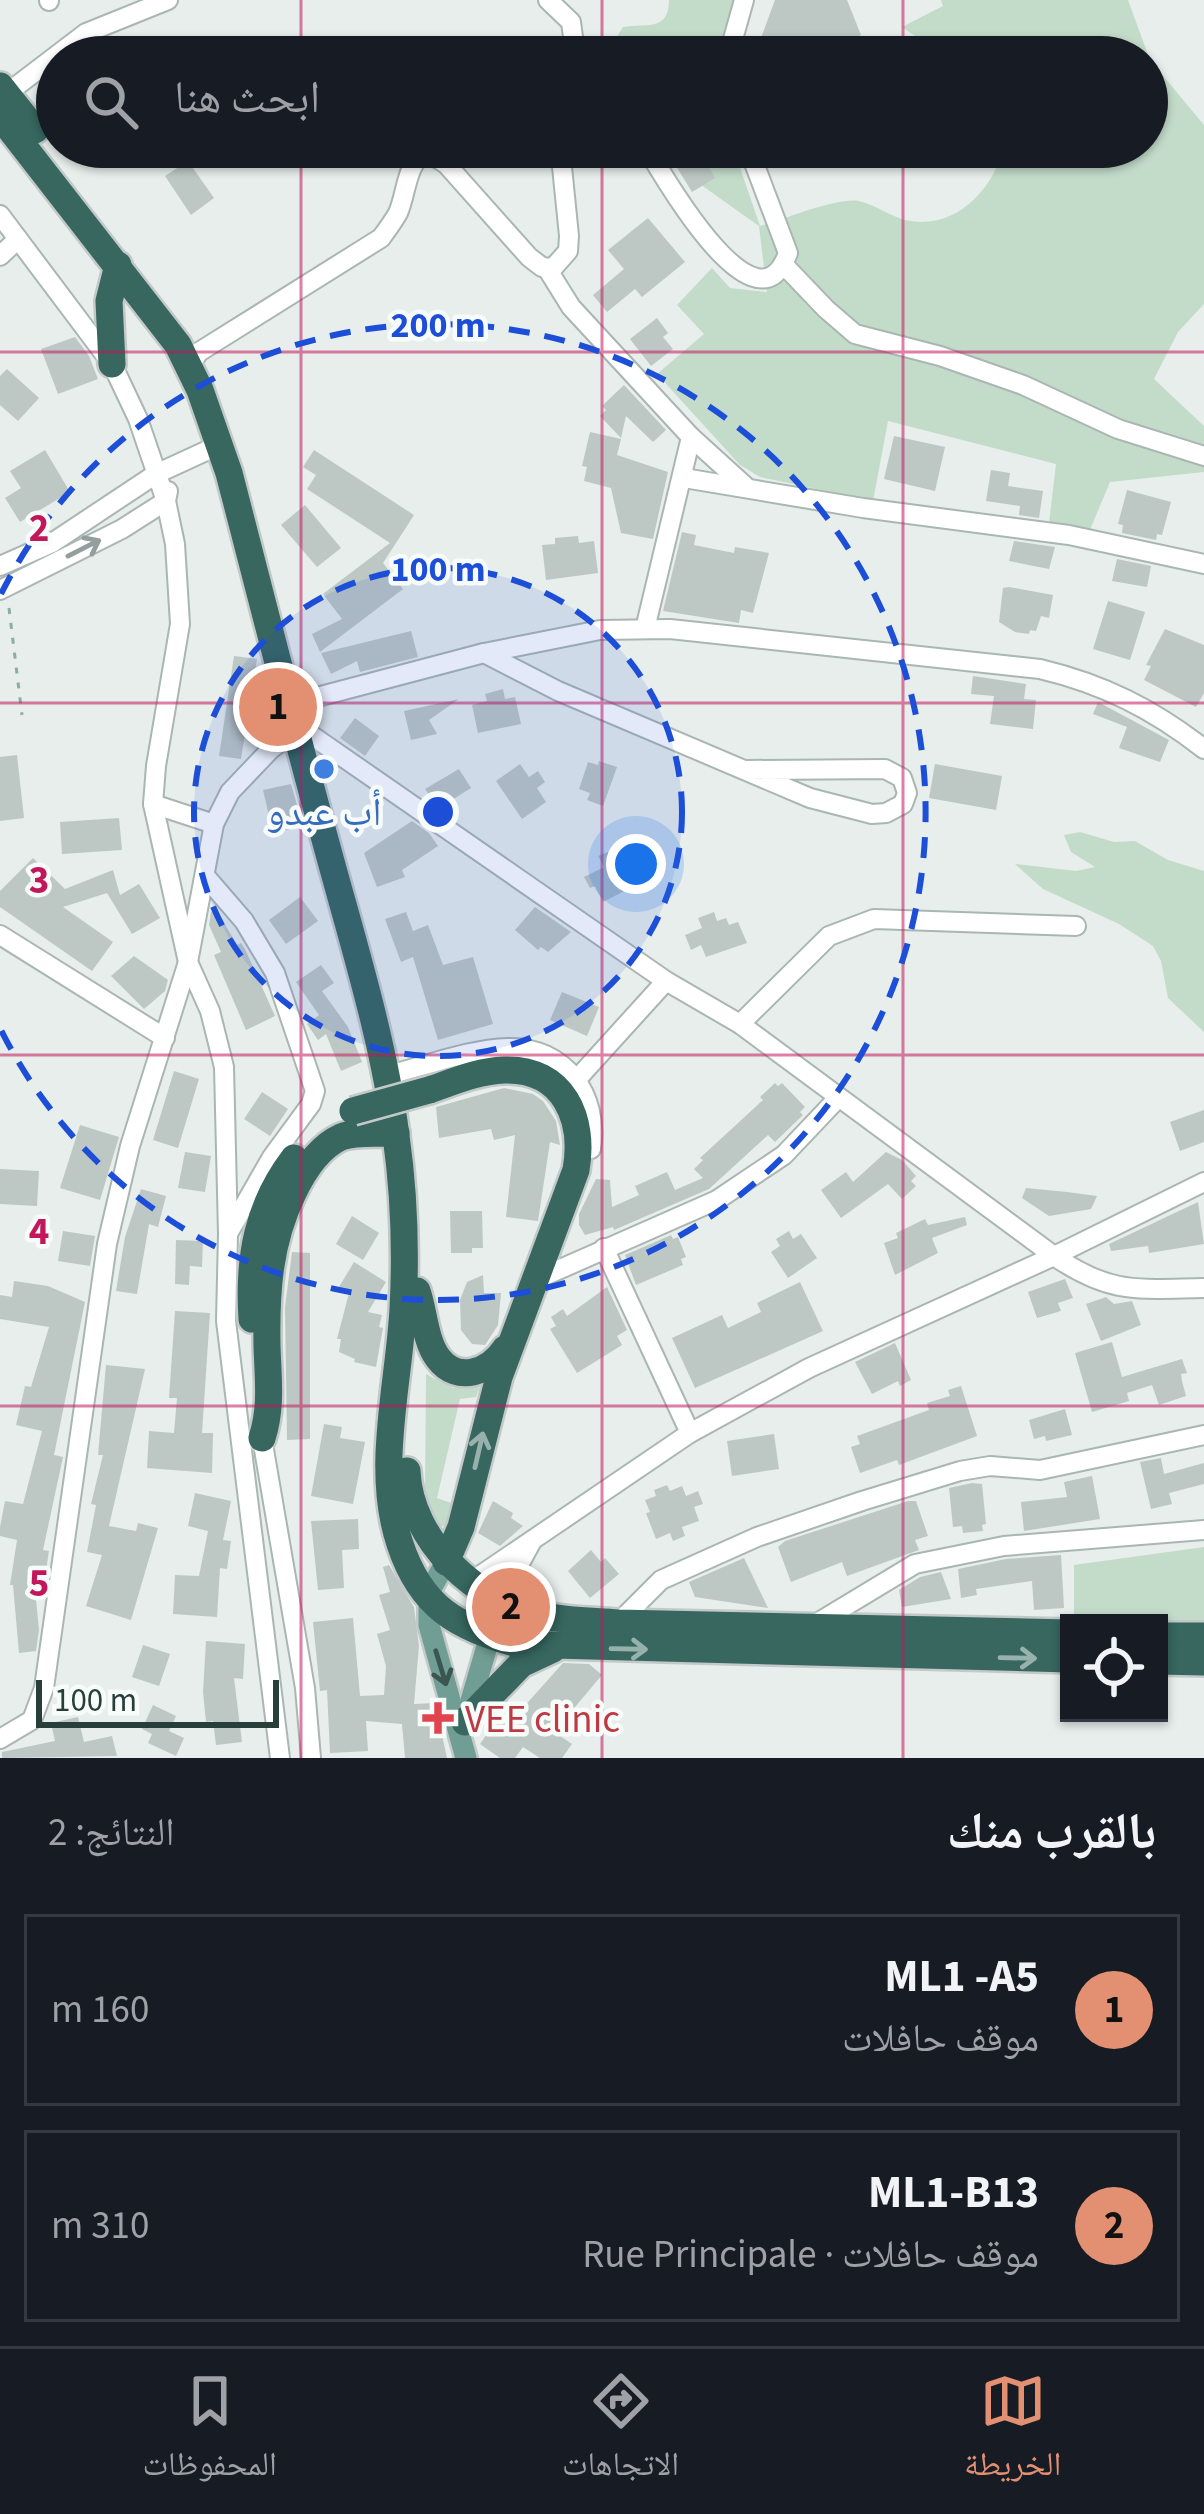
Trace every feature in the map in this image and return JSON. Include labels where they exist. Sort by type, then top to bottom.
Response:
[{"type":"highway","points":[[2,98],[36,147]]},
{"type":"highway","points":[[2,98],[36,139]]},
{"type":"highway","points":[[50,168],[118,266],[218,394],[302,701],[303,733],[396,1133],[404,1278],[390,1460],[392,1511],[401,1549],[429,1598],[453,1620],[487,1636],[557,1648],[1060,1659]]},
{"type":"highway","points":[[60,168],[154,281],[194,359],[303,733],[349,872],[396,1072],[412,1172],[417,1291],[407,1483],[418,1520],[446,1562],[501,1598],[544,1616],[618,1623],[1060,1633]]},
{"type":"highway","points":[[112,364],[109,301],[118,266]]},
{"type":"highway","points":[[260,1427],[250,1294],[254,1247],[268,1199],[285,1169],[309,1142],[353,1112],[496,1070],[524,1072],[559,1090],[578,1121],[576,1170],[513,1335],[485,1423],[461,1527],[446,1562]]},
{"type":"highway","points":[[260,1427],[270,1403],[268,1299],[278,1222],[302,1175],[330,1144],[344,1135],[396,1133]]},
{"type":"highway","points":[[417,1291],[436,1355],[446,1366],[463,1373],[482,1371],[502,1355],[513,1335]]},
{"type":"highway","points":[[1168,1636],[1204,1636]]},
{"type":"highway","points":[[464,1739],[521,1664],[557,1648]]},
{"type":"highway","points":[[1168,1661],[1204,1662]]},
{"type":"main road","points":[[446,1562],[429,1598],[430,1632],[464,1739]]},
{"type":"main road","points":[[464,1739],[487,1636],[501,1598]]},
{"type":"street","points":[[82,36],[168,0]]},
{"type":"street","points":[[548,0],[571,22],[574,36]]},
{"type":"street","points":[[734,36],[744,0]]},
{"type":"street","points":[[2,98],[36,72]]},
{"type":"street","points":[[194,359],[381,238],[397,215],[409,168]]},
{"type":"street","points":[[450,168],[514,242],[548,270],[571,307],[691,437],[745,486]]},
{"type":"street","points":[[548,270],[561,263],[568,251],[562,168]]},
{"type":"street","points":[[659,168],[723,259],[758,277],[783,264],[786,246],[756,168]]},
{"type":"street","points":[[0,216],[112,364],[165,469],[179,574],[180,625],[153,804],[188,962],[209,1011],[224,1067],[229,1234],[226,1321],[280,1758]]},
{"type":"street","points":[[0,256],[18,239]]},
{"type":"street","points":[[783,264],[856,334],[1023,385],[1118,429],[1204,456]]},
{"type":"street","points":[[645,629],[691,437]]},
{"type":"street","points":[[0,566],[52,543],[165,469],[219,445]]},
{"type":"street","points":[[684,478],[1069,535],[1204,564]]},
{"type":"street","points":[[3,589],[122,529],[166,501]]},
{"type":"street","points":[[302,701],[572,633],[645,629],[1040,669],[1082,679],[1156,712],[1204,749]]},
{"type":"street","points":[[484,652],[558,691],[746,770],[827,804],[872,814],[896,809],[907,793],[902,778],[885,769],[746,770]]},
{"type":"street","points":[[0,1739],[32,1720],[44,1688],[107,1244],[130,1146],[188,962],[214,824],[230,792],[303,733],[666,981],[740,1024],[1054,1256],[1104,1285],[1204,1288]]},
{"type":"street","points":[[153,804],[214,824]]},
{"type":"street","points":[[206,877],[244,921],[275,974],[315,1095],[272,1156],[229,1234]]},
{"type":"street","points":[[740,1024],[830,936],[874,919],[1076,926]]},
{"type":"street","points":[[0,935],[165,1038]]},
{"type":"street","points":[[578,1078],[666,981]]},
{"type":"street","points":[[396,1072],[498,1048],[519,1048],[553,1060],[578,1078],[590,1107],[591,1149]]},
{"type":"street","points":[[533,1281],[717,1200],[802,1139],[838,1098]]},
{"type":"street","points":[[472,1581],[690,1433],[809,1368],[1204,1182]]},
{"type":"street","points":[[604,1248],[690,1433]]},
{"type":"street","points":[[260,1427],[305,1688],[311,1758]]},
{"type":"street","points":[[618,1623],[661,1580],[757,1538],[862,1501],[960,1471],[990,1466],[1040,1470],[1204,1435]]},
{"type":"street","points":[[814,1625],[916,1564],[1004,1546],[1204,1529]]},
{"type":"street","points":[[501,1598],[535,1537]]},
{"type":"path","points":[[3,589],[22,715]]},
{"type":"green space","points":[[669,0],[741,0],[723,36],[617,36],[623,27],[661,22]]},
{"type":"green space","points":[[941,0],[1128,0],[1141,36],[915,36],[902,27],[943,6]]},
{"type":"green space","points":[[1168,82],[1204,125],[1204,304],[1178,332],[1154,379],[1204,426],[1204,472],[1110,482],[1089,532],[1049,523],[1056,464],[888,421],[873,501],[760,477],[740,465],[657,374],[704,334],[677,305],[712,268],[730,288],[767,292],[759,226],[679,168],[740,168],[760,226],[850,201],[904,220],[943,219],[971,202],[996,168],[1168,168]]},
{"type":"green space","points":[[1080,832],[1114,842],[1135,841],[1168,860],[1204,871],[1204,1032],[1168,998],[1153,946],[1119,924],[1043,889],[1015,864],[1076,871],[1095,867],[1071,852],[1064,835]]},
{"type":"green space","points":[[426,1374],[453,1388],[480,1387],[476,1397],[460,1399],[437,1498],[454,1504],[448,1525],[439,1527],[425,1493]]},
{"type":"green space","points":[[1204,1547],[1204,1653],[1168,1629],[1168,1614],[1074,1614],[1074,1565]]},
{"type":"building","points":[[775,0],[847,0],[861,35],[859,36],[762,36]]},
{"type":"building","points":[[177,168],[193,168],[214,198],[191,215],[165,176]]},
{"type":"building","points":[[677,168],[709,168],[715,178],[692,192]]},
{"type":"building","points":[[648,218],[685,262],[642,297],[635,289],[607,312],[593,295],[624,269],[608,250]]},
{"type":"building","points":[[657,318],[673,349],[651,366],[630,339]]},
{"type":"building","points":[[75,337],[98,379],[58,394],[41,349]]},
{"type":"building","points":[[7,369],[39,398],[18,421],[0,405],[0,376]]},
{"type":"building","points":[[624,385],[666,430],[653,442],[626,416],[621,438],[600,416],[606,410],[602,406]]},
{"type":"building","points":[[590,432],[621,439],[617,455],[668,472],[653,539],[621,533],[611,488],[584,481],[587,467],[582,466]]},
{"type":"building","points":[[894,436],[945,447],[935,491],[884,479]]},
{"type":"building","points":[[45,450],[70,492],[20,522],[5,498],[21,488],[10,471]]},
{"type":"building","points":[[314,450],[414,515],[383,563],[403,589],[320,652],[312,634],[342,619],[323,594],[390,543],[307,489],[316,475],[303,467]]},
{"type":"building","points":[[991,470],[1010,473],[1008,486],[1043,491],[1039,518],[1019,515],[1020,506],[986,501]]},
{"type":"building","points":[[1127,490],[1171,502],[1162,535],[1157,534],[1156,540],[1122,533],[1123,525],[1118,524]]},
{"type":"building","points":[[305,505],[341,548],[317,567],[281,525]]},
{"type":"building","points":[[682,532],[696,535],[694,545],[734,553],[735,547],[769,553],[753,613],[741,610],[739,623],[663,611]]},
{"type":"building","points":[[578,536],[579,543],[594,541],[598,573],[546,580],[542,545],[555,544],[555,538]]},
{"type":"building","points":[[1014,541],[1055,547],[1049,569],[1009,561]]},
{"type":"building","points":[[1117,559],[1151,566],[1147,587],[1112,581]]},
{"type":"building","points":[[1003,588],[1053,595],[1049,618],[1041,616],[1036,631],[1015,632],[999,622]]},
{"type":"building","points":[[1108,601],[1145,612],[1130,660],[1093,649]]},
{"type":"building","points":[[1165,629],[1204,645],[1204,693],[1196,707],[1144,680],[1151,666],[1146,665]]},
{"type":"building","points":[[411,631],[418,657],[360,672],[357,661],[331,674],[321,653]]},
{"type":"building","points":[[234,656],[257,659],[241,759],[219,756]]},
{"type":"building","points":[[973,676],[1026,684],[1024,699],[1036,700],[1033,729],[990,724],[994,696],[971,694]]},
{"type":"building","points":[[503,689],[505,699],[515,697],[521,724],[478,733],[472,705],[487,701],[485,694]]},
{"type":"building","points":[[459,699],[429,720],[437,734],[411,740],[404,711]]},
{"type":"building","points":[[1098,702],[1169,740],[1160,762],[1119,748],[1127,727],[1093,714]]},
{"type":"building","points":[[355,718],[379,736],[365,756],[340,738]]},
{"type":"building","points":[[17,755],[24,818],[0,821],[0,757]]},
{"type":"building","points":[[599,761],[617,767],[603,806],[587,800],[590,793],[579,789],[588,762],[598,765]]},
{"type":"building","points":[[520,764],[529,777],[538,771],[545,782],[537,788],[546,802],[522,819],[496,781]]},
{"type":"building","points":[[935,764],[1002,776],[996,810],[929,798]]},
{"type":"building","points":[[459,769],[471,788],[439,808],[425,789]]},
{"type":"building","points":[[291,784],[303,826],[273,833],[263,790]]},
{"type":"building","points":[[119,818],[122,850],[62,854],[60,822]]},
{"type":"building","points":[[412,821],[438,846],[402,870],[405,877],[377,887],[364,853]]},
{"type":"building","points":[[610,851],[615,861],[624,856],[638,884],[603,902],[584,877],[604,867],[598,856]]},
{"type":"building","points":[[33,858],[65,889],[113,870],[120,895],[139,884],[160,918],[132,934],[107,893],[63,907],[113,942],[92,971],[0,907],[0,891]]},
{"type":"building","points":[[300,897],[318,921],[286,944],[269,920]]},
{"type":"building","points":[[535,907],[571,932],[548,952],[538,950],[515,930]]},
{"type":"building","points":[[216,909],[237,945],[245,949],[275,1016],[246,1030],[214,955],[221,952],[209,925]]},
{"type":"building","points":[[406,912],[413,931],[428,925],[443,965],[473,957],[493,1024],[438,1040],[413,957],[401,962],[385,919]]},
{"type":"building","points":[[714,912],[717,921],[738,922],[747,943],[706,957],[701,945],[691,950],[685,935],[702,928],[698,918]]},
{"type":"building","points":[[134,956],[168,980],[165,991],[144,1009],[111,976]]},
{"type":"building","points":[[321,965],[334,983],[322,991],[348,1027],[362,1062],[341,1071],[326,1034],[318,1040],[307,1024],[319,1015],[296,982]]},
{"type":"building","points":[[562,992],[599,1007],[587,1036],[550,1020]]},
{"type":"building","points":[[174,1071],[199,1079],[178,1148],[153,1140]]},
{"type":"building","points":[[775,1083],[782,1083],[805,1107],[800,1112],[803,1115],[775,1142],[768,1135],[709,1189],[614,1230],[585,1235],[579,1214],[596,1179],[610,1180],[612,1207],[639,1195],[635,1186],[667,1172],[675,1190],[703,1178],[694,1169],[700,1158]]},
{"type":"building","points":[[504,1088],[533,1094],[556,1121],[560,1145],[550,1142],[538,1221],[506,1217],[515,1135],[494,1140],[491,1129],[439,1138],[436,1107]]},
{"type":"building","points":[[262,1092],[288,1109],[270,1136],[244,1119]]},
{"type":"building","points":[[1204,1110],[1204,1142],[1180,1151],[1170,1122]]},
{"type":"building","points":[[80,1125],[119,1137],[100,1200],[60,1188]]},
{"type":"building","points":[[185,1152],[211,1156],[205,1192],[178,1188]]},
{"type":"building","points":[[886,1152],[902,1160],[916,1176],[911,1181],[916,1186],[902,1199],[888,1184],[841,1218],[821,1190],[846,1172],[853,1182]]},
{"type":"building","points":[[0,1169],[39,1171],[37,1206],[0,1204]]},
{"type":"building","points":[[1026,1188],[1097,1196],[1091,1209],[1049,1216],[1022,1198]]},
{"type":"building","points":[[141,1189],[166,1196],[158,1227],[149,1224],[137,1294],[116,1291],[125,1237]]},
{"type":"building","points":[[1198,1202],[1204,1244],[1149,1253],[1148,1246],[1111,1251],[1109,1244]]},
{"type":"building","points":[[450,1211],[482,1211],[483,1248],[451,1253]]},
{"type":"building","points":[[352,1216],[379,1233],[363,1260],[336,1244]]},
{"type":"building","points":[[965,1217],[967,1225],[932,1238],[938,1253],[895,1275],[884,1243],[898,1238],[896,1233],[925,1219],[928,1225]]},
{"type":"building","points":[[63,1231],[95,1236],[90,1266],[58,1261]]},
{"type":"building","points":[[789,1231],[793,1239],[801,1234],[817,1258],[788,1278],[771,1252],[780,1246],[776,1239]]},
{"type":"building","points":[[671,1235],[678,1237],[686,1257],[681,1259],[683,1265],[636,1285],[625,1255]]},
{"type":"building","points":[[176,1240],[203,1241],[202,1267],[190,1266],[189,1285],[175,1284]]},
{"type":"building","points":[[292,1252],[310,1253],[310,1439],[287,1440],[285,1307]]},
{"type":"building","points":[[354,1262],[386,1282],[368,1312],[382,1315],[376,1367],[354,1362],[339,1352],[341,1339],[337,1339],[349,1293],[339,1287]]},
{"type":"building","points":[[483,1275],[484,1293],[501,1293],[498,1325],[485,1345],[472,1344],[461,1330],[460,1300],[467,1282]]},
{"type":"building","points":[[1065,1279],[1073,1298],[1058,1303],[1061,1311],[1037,1318],[1028,1292]]},
{"type":"building","points":[[14,1281],[48,1286],[85,1302],[54,1455],[63,1457],[43,1550],[49,1551],[43,1590],[35,1589],[36,1651],[19,1653],[10,1585],[17,1540],[0,1536],[0,1527],[5,1501],[23,1504],[42,1431],[16,1425],[25,1386],[31,1387],[49,1327],[0,1319],[0,1295],[12,1297]]},
{"type":"building","points":[[800,1282],[823,1331],[695,1388],[672,1338],[722,1315],[728,1328],[761,1312],[757,1303]]},
{"type":"building","points":[[607,1287],[627,1330],[617,1336],[622,1345],[577,1373],[550,1329],[556,1326],[551,1317],[563,1309],[567,1316]]},
{"type":"building","points":[[1106,1297],[1114,1304],[1132,1301],[1141,1325],[1101,1341],[1086,1304]]},
{"type":"building","points":[[175,1311],[210,1313],[202,1433],[213,1433],[212,1473],[147,1468],[149,1431],[174,1433],[177,1398],[169,1398]]},
{"type":"building","points":[[1112,1342],[1122,1377],[1182,1359],[1186,1396],[1159,1405],[1152,1385],[1127,1393],[1129,1401],[1092,1412],[1075,1353]]},
{"type":"building","points":[[895,1343],[911,1380],[872,1394],[855,1362]]},
{"type":"building","points":[[106,1365],[145,1369],[109,1526],[136,1531],[138,1523],[158,1528],[131,1620],[86,1606],[102,1555],[87,1552],[96,1505],[91,1504],[103,1455],[98,1455]]},
{"type":"building","points":[[961,1386],[977,1436],[899,1465],[897,1460],[860,1473],[851,1447],[860,1444],[857,1436],[929,1410],[927,1403],[950,1396],[948,1390]]},
{"type":"building","points":[[1065,1409],[1072,1435],[1034,1439],[1029,1420]]},
{"type":"building","points":[[324,1424],[342,1427],[340,1438],[365,1442],[353,1504],[311,1496]]},
{"type":"building","points":[[774,1434],[779,1469],[732,1476],[727,1441]]},
{"type":"building","points":[[1161,1458],[1164,1474],[1204,1463],[1204,1484],[1169,1493],[1172,1504],[1151,1509],[1140,1462]]},
{"type":"building","points":[[1092,1476],[1100,1519],[1024,1531],[1021,1502],[1067,1497],[1064,1482]]},
{"type":"building","points":[[982,1484],[986,1524],[983,1531],[963,1533],[962,1526],[953,1527],[949,1488]]},
{"type":"building","points":[[667,1485],[670,1491],[682,1486],[686,1496],[698,1491],[703,1504],[694,1507],[699,1521],[682,1527],[685,1536],[673,1541],[670,1533],[656,1539],[646,1513],[650,1512],[645,1500]]},
{"type":"building","points":[[195,1493],[231,1501],[223,1540],[231,1541],[227,1569],[220,1568],[217,1617],[173,1614],[175,1575],[199,1576],[208,1531],[188,1526]]},
{"type":"building","points":[[493,1501],[523,1526],[500,1546],[478,1533]]},
{"type":"building","points":[[916,1501],[928,1536],[915,1540],[919,1550],[847,1576],[842,1562],[791,1582],[778,1547],[785,1541]]},
{"type":"building","points":[[358,1519],[359,1549],[342,1550],[344,1588],[318,1590],[311,1521]]},
{"type":"building","points":[[591,1550],[619,1574],[590,1598],[568,1571]]},
{"type":"building","points":[[1061,1555],[1064,1608],[1034,1610],[1032,1581],[976,1589],[977,1595],[961,1598],[958,1569]]},
{"type":"building","points":[[744,1558],[768,1608],[695,1597],[689,1582]]},
{"type":"building","points":[[389,1565],[414,1607],[419,1646],[414,1704],[435,1703],[447,1758],[405,1758],[402,1724],[366,1721],[368,1751],[330,1753],[327,1690],[320,1691],[313,1622],[353,1618],[360,1696],[384,1695],[386,1666],[377,1634],[390,1630],[379,1595],[390,1592],[383,1567]]},
{"type":"building","points":[[941,1572],[951,1599],[902,1607],[899,1590],[920,1577]]},
{"type":"building","points":[[206,1641],[245,1644],[243,1679],[234,1678],[242,1742],[216,1745],[213,1721],[206,1722]]},
{"type":"building","points":[[143,1645],[170,1654],[159,1686],[132,1677]]},
{"type":"building","points":[[563,1663],[589,1664],[602,1675],[554,1732],[572,1744],[562,1758],[540,1758],[523,1747],[515,1758],[500,1758],[480,1744],[509,1702],[521,1710]]},
{"type":"building","points":[[153,1705],[176,1716],[169,1731],[184,1738],[176,1756],[148,1743],[152,1734],[142,1729]]},
{"type":"building","points":[[78,1717],[84,1742],[112,1736],[117,1756],[2,1758],[2,1752],[55,1741],[51,1723]]},
{"type":"place","name":"ML1 -A5","points":[[278,707]]},
{"type":"place","name":"أب عبدو","points":[[324,769]]},
{"type":"place","name":"ML1-B13","points":[[511,1607]]},
{"type":"place","name":"VEE clinic","points":[[438,1718]]}]
